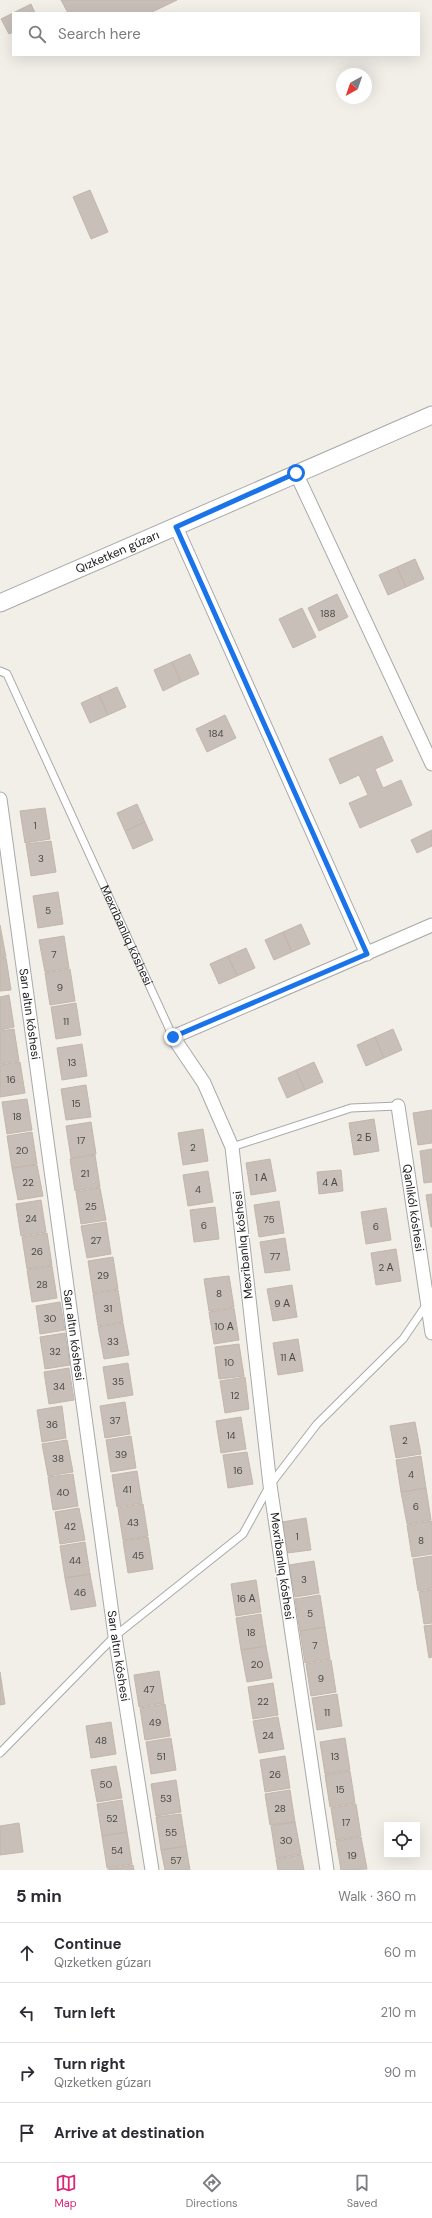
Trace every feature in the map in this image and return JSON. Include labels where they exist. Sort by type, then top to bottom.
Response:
[{"type":"street","name":"Qızketken gúzarı","points":[[0,603],[432,415]]},
{"type":"street","points":[[296,473],[432,764]]},
{"type":"street","points":[[176,527],[367,954]]},
{"type":"street","name":"Sarı altın kóshesi","points":[[0,799],[115,1636],[152,1870]]},
{"type":"street","points":[[173,1037],[432,925]]},
{"type":"street","name":"Mexribanlıq kóshesi","points":[[173,1037],[204,1083],[232,1147],[270,1485],[327,1870]]},
{"type":"street","name":"Qanlıkól kóshesi","points":[[398,1106],[430,1301],[432,1333]]},
{"type":"lane","name":"Mexribanlıq kóshesi","points":[[0,671],[7,674],[173,1037]]},
{"type":"lane","points":[[232,1147],[351,1108],[398,1106]]},
{"type":"lane","points":[[0,1753],[115,1636],[243,1534],[270,1485],[317,1424],[403,1339],[430,1301]]},
{"type":"building","points":[[61,0],[177,0],[152,12],[67,12]]},
{"type":"building","points":[[31,4],[35,12],[15,12]]},
{"type":"building","points":[[12,14],[12,32],[9,34],[1,19]]},
{"type":"building","points":[[90,190],[108,232],[91,239],[73,197]]},
{"type":"building","points":[[415,559],[424,579],[406,587],[397,567]]},
{"type":"building","points":[[397,567],[406,587],[388,595],[379,575]]},
{"type":"building","points":[[337,594],[348,617],[319,631],[308,608]]},
{"type":"building","points":[[302,608],[316,637],[293,648],[279,619]]},
{"type":"building","points":[[190,654],[199,674],[181,682],[172,662]]},
{"type":"building","points":[[172,662],[181,682],[163,691],[154,670]]},
{"type":"building","points":[[117,687],[126,707],[108,715],[99,695]]},
{"type":"building","points":[[99,695],[108,715],[90,723],[81,703]]},
{"type":"building","points":[[225,715],[236,738],[207,752],[196,729]]},
{"type":"building","points":[[382,736],[393,761],[375,769],[383,788],[401,780],[412,805],[360,828],[349,803],[368,795],[359,775],[340,784],[329,759]]},
{"type":"building","points":[[137,804],[145,822],[125,831],[117,813]]},
{"type":"building","points":[[45,808],[50,839],[25,843],[20,811]]},
{"type":"building","points":[[145,822],[153,840],[133,849],[125,831]]},
{"type":"building","points":[[432,830],[432,846],[417,853],[411,840]]},
{"type":"building","points":[[51,841],[56,872],[31,876],[26,844]]},
{"type":"building","points":[[58,892],[63,924],[38,928],[33,896]]},
{"type":"building","points":[[301,924],[310,944],[292,952],[283,932]]},
{"type":"building","points":[[0,925],[6,957],[0,958]]},
{"type":"building","points":[[283,932],[292,952],[274,960],[265,940]]},
{"type":"building","points":[[64,936],[69,968],[45,972],[39,940]]},
{"type":"building","points":[[246,948],[255,968],[237,976],[228,956]]},
{"type":"building","points":[[228,956],[237,976],[219,984],[210,964]]},
{"type":"building","points":[[6,958],[11,990],[0,991],[0,959]]},
{"type":"building","points":[[70,969],[75,1001],[50,1005],[45,973]]},
{"type":"building","points":[[9,995],[14,1027],[0,1030],[0,997]]},
{"type":"building","points":[[76,1003],[81,1035],[56,1039],[51,1007]]},
{"type":"building","points":[[14,1029],[19,1061],[0,1064],[0,1031]]},
{"type":"building","points":[[393,1029],[402,1050],[384,1058],[375,1037]]},
{"type":"building","points":[[375,1037],[384,1058],[366,1066],[357,1045]]},
{"type":"building","points":[[82,1044],[87,1076],[62,1080],[57,1048]]},
{"type":"building","points":[[20,1062],[25,1093],[0,1097],[0,1065]]},
{"type":"building","points":[[314,1062],[323,1082],[305,1090],[296,1070]]},
{"type":"building","points":[[296,1070],[305,1090],[287,1098],[278,1078]]},
{"type":"building","points":[[86,1085],[91,1117],[66,1120],[61,1089]]},
{"type":"building","points":[[27,1099],[32,1130],[7,1134],[2,1102]]},
{"type":"building","points":[[432,1110],[432,1143],[418,1145],[413,1113]]},
{"type":"building","points":[[374,1119],[379,1151],[354,1155],[349,1123]]},
{"type":"building","points":[[91,1122],[96,1154],[71,1158],[66,1126]]},
{"type":"building","points":[[203,1129],[208,1161],[183,1165],[178,1133]]},
{"type":"building","points":[[32,1132],[37,1164],[12,1168],[7,1136]]},
{"type":"building","points":[[432,1149],[432,1182],[424,1183],[420,1151]]},
{"type":"building","points":[[95,1155],[100,1187],[75,1191],[70,1159]]},
{"type":"building","points":[[270,1159],[276,1191],[251,1195],[246,1163]]},
{"type":"building","points":[[37,1165],[43,1196],[18,1200],[12,1168]]},
{"type":"building","points":[[341,1170],[343,1191],[319,1194],[317,1172]]},
{"type":"building","points":[[208,1171],[213,1202],[188,1206],[183,1175]]},
{"type":"building","points":[[100,1188],[106,1220],[81,1224],[76,1192]]},
{"type":"building","points":[[432,1194],[432,1227],[431,1227],[426,1195]]},
{"type":"building","points":[[41,1200],[46,1232],[21,1236],[16,1204]]},
{"type":"building","points":[[279,1201],[284,1233],[259,1237],[254,1205]]},
{"type":"building","points":[[215,1207],[219,1239],[194,1242],[190,1210]]},
{"type":"building","points":[[386,1208],[391,1240],[366,1244],[361,1212]]},
{"type":"building","points":[[106,1222],[111,1254],[87,1258],[81,1226]]},
{"type":"building","points":[[47,1233],[52,1265],[27,1269],[22,1237]]},
{"type":"building","points":[[285,1238],[290,1270],[265,1273],[260,1242]]},
{"type":"building","points":[[396,1249],[401,1281],[376,1285],[371,1253]]},
{"type":"building","points":[[113,1257],[118,1289],[93,1293],[88,1261]]},
{"type":"building","points":[[52,1266],[57,1298],[32,1302],[27,1270]]},
{"type":"building","points":[[229,1276],[234,1307],[209,1311],[204,1279]]},
{"type":"building","points":[[292,1285],[297,1317],[273,1321],[267,1289]]},
{"type":"building","points":[[118,1290],[123,1322],[98,1326],[93,1294]]},
{"type":"building","points":[[60,1302],[65,1330],[40,1334],[36,1306]]},
{"type":"building","points":[[234,1308],[239,1340],[214,1344],[209,1312]]},
{"type":"building","points":[[123,1323],[129,1355],[104,1359],[98,1327]]},
{"type":"building","points":[[65,1333],[70,1365],[45,1369],[40,1337]]},
{"type":"building","points":[[298,1339],[303,1371],[278,1375],[273,1343]]},
{"type":"building","points":[[239,1344],[244,1376],[219,1379],[215,1347]]},
{"type":"building","points":[[128,1363],[133,1395],[108,1399],[103,1367]]},
{"type":"building","points":[[69,1368],[74,1400],[49,1404],[44,1372]]},
{"type":"building","points":[[245,1377],[249,1409],[225,1413],[220,1381]]},
{"type":"building","points":[[125,1402],[130,1434],[105,1438],[100,1406]]},
{"type":"building","points":[[62,1406],[66,1438],[42,1442],[37,1410]]},
{"type":"building","points":[[241,1417],[246,1449],[221,1453],[216,1421]]},
{"type":"building","points":[[415,1422],[421,1454],[396,1458],[390,1426]]},
{"type":"building","points":[[131,1436],[136,1468],[111,1472],[106,1440]]},
{"type":"building","points":[[67,1440],[73,1472],[48,1476],[42,1444]]},
{"type":"building","points":[[247,1452],[253,1484],[228,1488],[223,1455]]},
{"type":"building","points":[[421,1456],[426,1488],[401,1492],[396,1460]]},
{"type":"building","points":[[137,1471],[142,1503],[117,1507],[112,1475]]},
{"type":"building","points":[[73,1474],[78,1506],[53,1510],[48,1477]]},
{"type":"building","points":[[426,1488],[431,1520],[407,1524],[401,1492]]},
{"type":"building","points":[[143,1504],[148,1536],[123,1540],[118,1508]]},
{"type":"building","points":[[79,1508],[85,1540],[60,1544],[55,1512]]},
{"type":"building","points":[[306,1518],[311,1550],[287,1553],[282,1522]]},
{"type":"building","points":[[432,1521],[432,1554],[412,1557],[407,1525]]},
{"type":"building","points":[[148,1537],[153,1569],[128,1573],[123,1541]]},
{"type":"building","points":[[85,1542],[90,1574],[65,1578],[60,1546]]},
{"type":"building","points":[[432,1556],[432,1589],[418,1591],[413,1559]]},
{"type":"building","points":[[314,1561],[319,1593],[295,1597],[289,1565]]},
{"type":"building","points":[[90,1574],[96,1606],[71,1610],[65,1578]]},
{"type":"building","points":[[256,1580],[261,1612],[236,1616],[231,1584]]},
{"type":"building","points":[[432,1590],[432,1623],[424,1624],[419,1592]]},
{"type":"building","points":[[320,1595],[325,1627],[300,1631],[295,1599]]},
{"type":"building","points":[[261,1614],[266,1646],[241,1650],[236,1618]]},
{"type":"building","points":[[432,1625],[432,1657],[429,1658],[424,1626]]},
{"type":"building","points":[[325,1627],[330,1659],[305,1663],[300,1631]]},
{"type":"building","points":[[266,1646],[272,1678],[247,1682],[241,1650]]},
{"type":"building","points":[[331,1660],[336,1692],[311,1696],[306,1664]]},
{"type":"building","points":[[159,1671],[164,1703],[139,1707],[134,1675]]},
{"type":"building","points":[[0,1672],[5,1704],[0,1705]]},
{"type":"building","points":[[273,1683],[278,1715],[253,1719],[248,1687]]},
{"type":"building","points":[[337,1694],[342,1726],[317,1730],[312,1698]]},
{"type":"building","points":[[165,1704],[170,1736],[145,1740],[140,1708]]},
{"type":"building","points":[[278,1717],[284,1749],[259,1753],[253,1721]]},
{"type":"building","points":[[111,1722],[116,1754],[91,1758],[86,1726]]},
{"type":"building","points":[[171,1738],[176,1770],[151,1774],[146,1742]]},
{"type":"building","points":[[345,1738],[350,1770],[325,1774],[320,1742]]},
{"type":"building","points":[[285,1756],[290,1788],[265,1792],[260,1760]]},
{"type":"building","points":[[116,1766],[122,1798],[97,1802],[91,1770]]},
{"type":"building","points":[[350,1771],[355,1803],[330,1807],[325,1775]]},
{"type":"building","points":[[176,1780],[181,1812],[156,1816],[151,1784]]},
{"type":"building","points":[[290,1790],[295,1822],[270,1825],[265,1794]]},
{"type":"building","points":[[122,1800],[127,1832],[102,1836],[97,1804]]},
{"type":"building","points":[[356,1804],[361,1836],[336,1840],[331,1808]]},
{"type":"building","points":[[181,1814],[186,1846],[161,1850],[156,1817]]},
{"type":"building","points":[[295,1822],[301,1854],[276,1858],[271,1826]]},
{"type":"building","points":[[19,1823],[23,1852],[0,1855],[0,1826]]},
{"type":"building","points":[[127,1832],[132,1864],[107,1868],[102,1836]]},
{"type":"building","points":[[361,1837],[367,1869],[341,1870],[336,1841]]},
{"type":"building","points":[[186,1846],[190,1870],[165,1870],[161,1850]]},
{"type":"building","points":[[301,1855],[304,1870],[278,1870],[276,1859]]},
{"type":"building","points":[[133,1865],[134,1870],[108,1870],[108,1869]]},
{"type":"route","points":[[173,1037],[367,954],[176,527],[296,473]]}]
